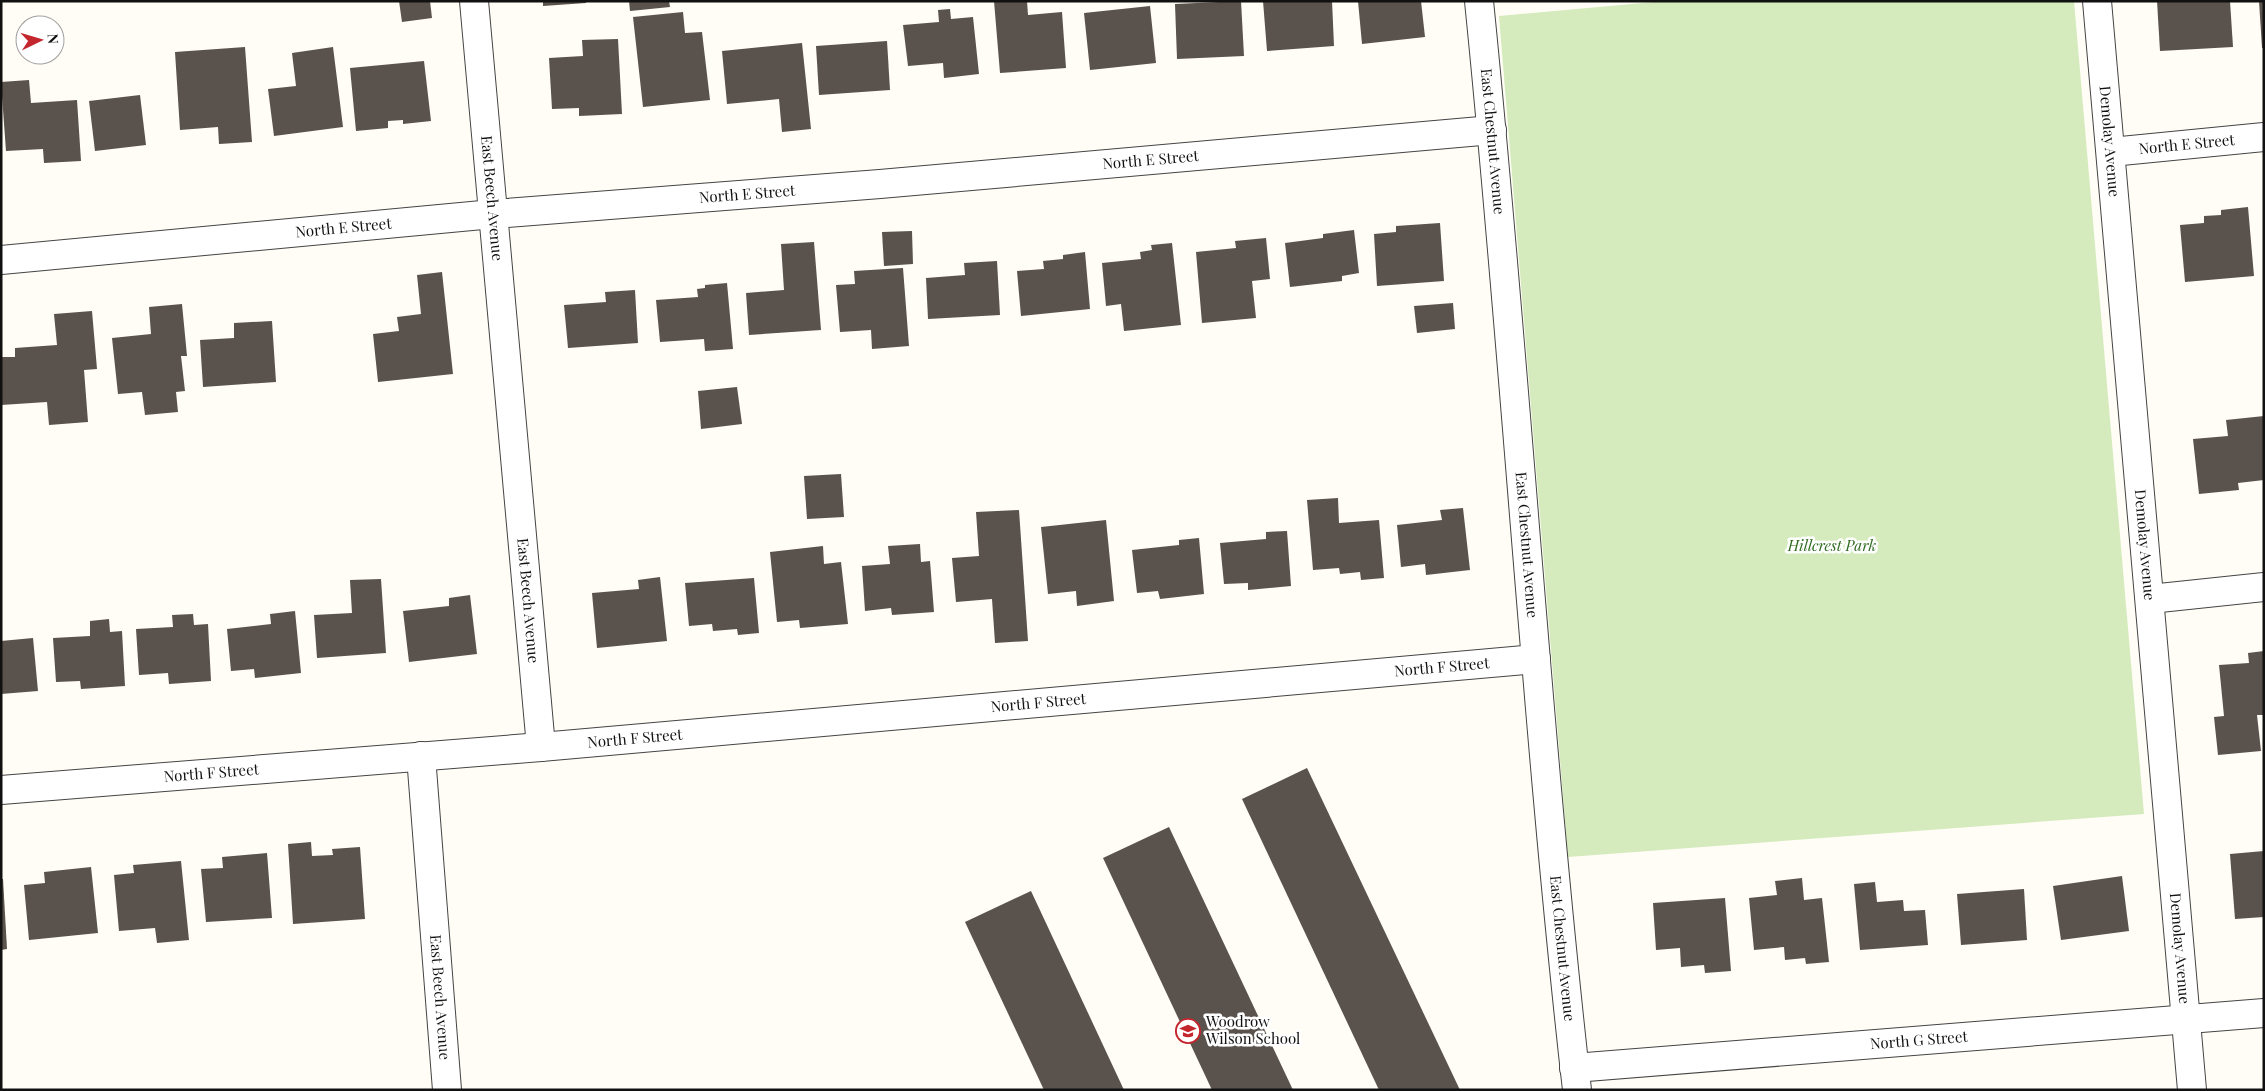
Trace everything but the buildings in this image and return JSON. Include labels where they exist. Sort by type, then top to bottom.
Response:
[{"type":"street","name":"East Beech Avenue","points":[[474,1],[541,747]]},
{"type":"street","name":"East Chestnut Avenue","points":[[1480,1],[1536,659],[1576,1079]]},
{"type":"street","name":"Demolay Avenue","points":[[2096,1],[2111,152],[2192,1090]]},
{"type":"street","name":"North E Street","points":[[1,260],[493,214],[892,183],[1492,130]]},
{"type":"street","name":"North E Street","points":[[2111,152],[2264,137]]},
{"type":"street","points":[[2150,599],[2264,587]]},
{"type":"street","name":"North F Street","points":[[541,747],[1536,659]]},
{"type":"street","points":[[421,756],[541,747]]},
{"type":"street","name":"East Beech Avenue","points":[[421,756],[447,1090]]},
{"type":"street","name":"North F Street","points":[[1,790],[421,756]]},
{"type":"street","name":"North G Street","points":[[1576,1079],[2264,1013]]},
{"type":"green space","name":"Hillcrest Park","points":[[1665,1],[2074,1],[2144,814],[1568,857],[1499,16]]},
{"type":"place","name":"Woodrow Wilson School","points":[[1188,1031]]}]
